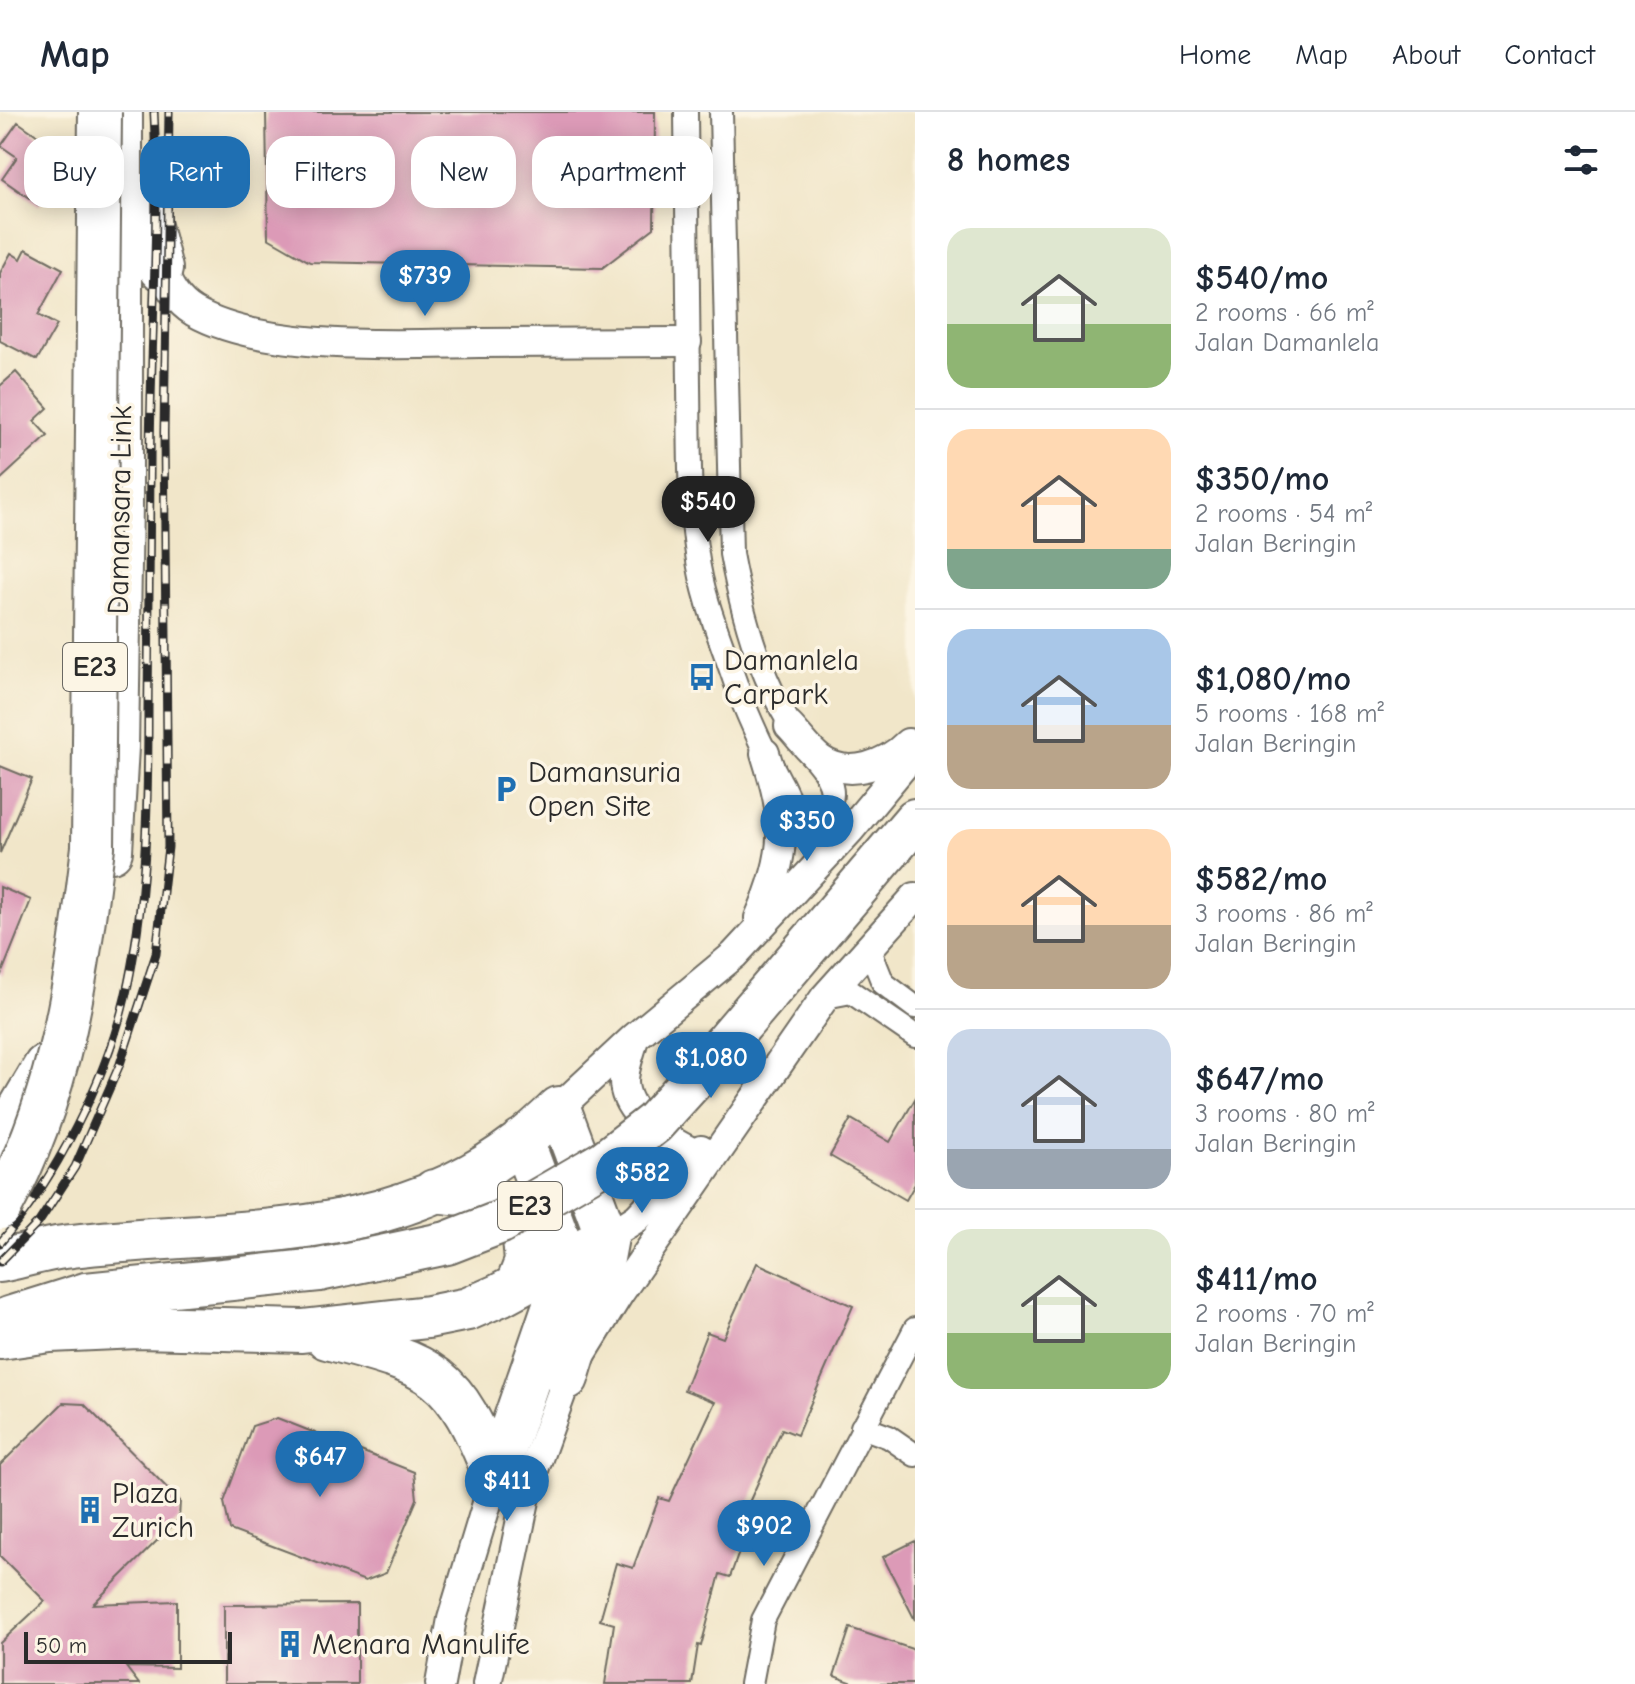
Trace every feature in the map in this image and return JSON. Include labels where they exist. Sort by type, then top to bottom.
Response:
[{"type":"highway","name":"Damansara Link","points":[[0,1208],[41,1118],[64,1041],[80,954],[93,847],[100,112]]},
{"type":"highway","name":"Damansara Link","points":[[0,1142],[16,1121],[59,1042],[94,929],[112,839],[121,503],[121,112]]},
{"type":"highway","points":[[143,112],[143,136]]},
{"type":"highway","points":[[112,839],[135,691],[144,208]]},
{"type":"highway","points":[[145,208],[161,269]]},
{"type":"highway","name":"E23","points":[[0,1322],[21,1312],[86,1294],[319,1270],[447,1243],[501,1222],[604,1162],[654,1123],[915,820]]},
{"type":"highway","points":[[0,1261],[70,1246],[261,1233],[367,1217],[480,1170],[559,1108],[607,1237],[602,1264],[567,1378]]},
{"type":"highway","points":[[495,1477],[565,1273],[566,1259],[522,1140]]},
{"type":"highway","points":[[432,1191],[491,1197],[511,1214],[524,1238],[526,1262],[517,1285]]},
{"type":"highway","points":[[0,1338],[50,1331],[138,1327],[302,1331],[468,1309],[607,1237]]},
{"type":"highway","points":[[302,1331],[395,1356],[437,1376],[464,1405],[495,1477]]},
{"type":"street","points":[[686,112],[687,342],[697,555],[733,675],[765,753],[791,802],[805,812],[819,812],[830,803],[834,791],[832,778],[789,726],[759,663],[740,601],[731,554],[721,112]]},
{"type":"street","points":[[161,269],[174,295],[193,311],[218,321],[291,337],[364,344],[726,340]]},
{"type":"street","points":[[789,726],[821,760],[853,768],[884,763],[915,736]]},
{"type":"street","points":[[559,1108],[635,1037],[734,955],[850,830],[915,752]]},
{"type":"street","points":[[734,955],[756,927],[782,853],[782,819],[765,753]]},
{"type":"street","points":[[487,1684],[528,1486],[567,1378],[619,1294],[825,997],[915,897]]},
{"type":"street","points":[[869,948],[883,983],[915,1007]]},
{"type":"street","points":[[825,997],[851,992],[915,1036]]},
{"type":"street","points":[[635,1037],[624,1078],[625,1093],[634,1108],[664,1138],[696,1154]]},
{"type":"street","points":[[607,1237],[637,1218],[764,1082]]},
{"type":"street","points":[[751,1684],[763,1620],[915,1329]]},
{"type":"street","points":[[862,1427],[889,1437],[915,1455]]},
{"type":"street","points":[[440,1684],[452,1619],[495,1477]]},
{"type":"building","points":[[266,112],[655,112],[655,136],[532,136],[532,208],[654,208],[654,228],[602,268],[310,262],[268,238],[268,208],[395,208],[395,136],[266,136]]},
{"type":"building","points":[[18,122],[38,136],[24,136],[24,194],[2,179],[17,157],[1,146]]},
{"type":"building","points":[[26,249],[63,269],[38,315],[57,325],[37,360],[0,341],[0,273],[11,253],[21,259]]},
{"type":"building","points":[[16,372],[48,408],[34,421],[48,436],[0,480],[0,386]]},
{"type":"building","points":[[0,766],[32,779],[0,853]]},
{"type":"building","points":[[0,887],[31,900],[1,975],[0,974]]},
{"type":"building","points":[[915,1099],[915,1184],[906,1200],[830,1156],[851,1119],[890,1142]]},
{"type":"building","points":[[757,1263],[853,1306],[797,1435],[782,1429],[738,1527],[747,1530],[730,1577],[720,1574],[701,1646],[698,1645],[692,1684],[605,1684],[614,1624],[600,1620],[616,1563],[633,1568],[659,1498],[669,1501],[715,1402],[684,1390],[707,1332],[723,1338]]},
{"type":"building","name":"Plaza Zurich","points":[[63,1403],[84,1404],[180,1501],[179,1519],[93,1604],[177,1601],[177,1668],[126,1667],[139,1684],[0,1684],[0,1643],[45,1601],[0,1556],[0,1465]]},
{"type":"building","points":[[277,1418],[414,1472],[417,1499],[386,1573],[365,1581],[230,1530],[224,1502],[252,1426]]},
{"type":"building","points":[[915,1541],[915,1620],[883,1557]]},
{"type":"building","name":"Menara Manulife","points":[[357,1604],[357,1684],[224,1684],[224,1605]]},
{"type":"building","points":[[850,1628],[915,1650],[915,1684],[856,1684],[834,1676]]},
{"type":"railway","points":[[0,1243],[40,1190],[92,1095],[125,998],[138,926],[148,782],[150,423],[156,201],[154,112]]},
{"type":"railway","points":[[0,1262],[39,1222],[75,1167],[120,1064],[156,954],[168,847],[164,433],[169,112]]},
{"type":"place","name":"Damanlela Carpark","points":[[702,677]]},
{"type":"place","name":"Damansuria Open Site","points":[[506,789]]},
{"type":"place","name":"Plaza Zurich","points":[[90,1510]]},
{"type":"place","name":"Menara Manulife","points":[[290,1644]]}]
